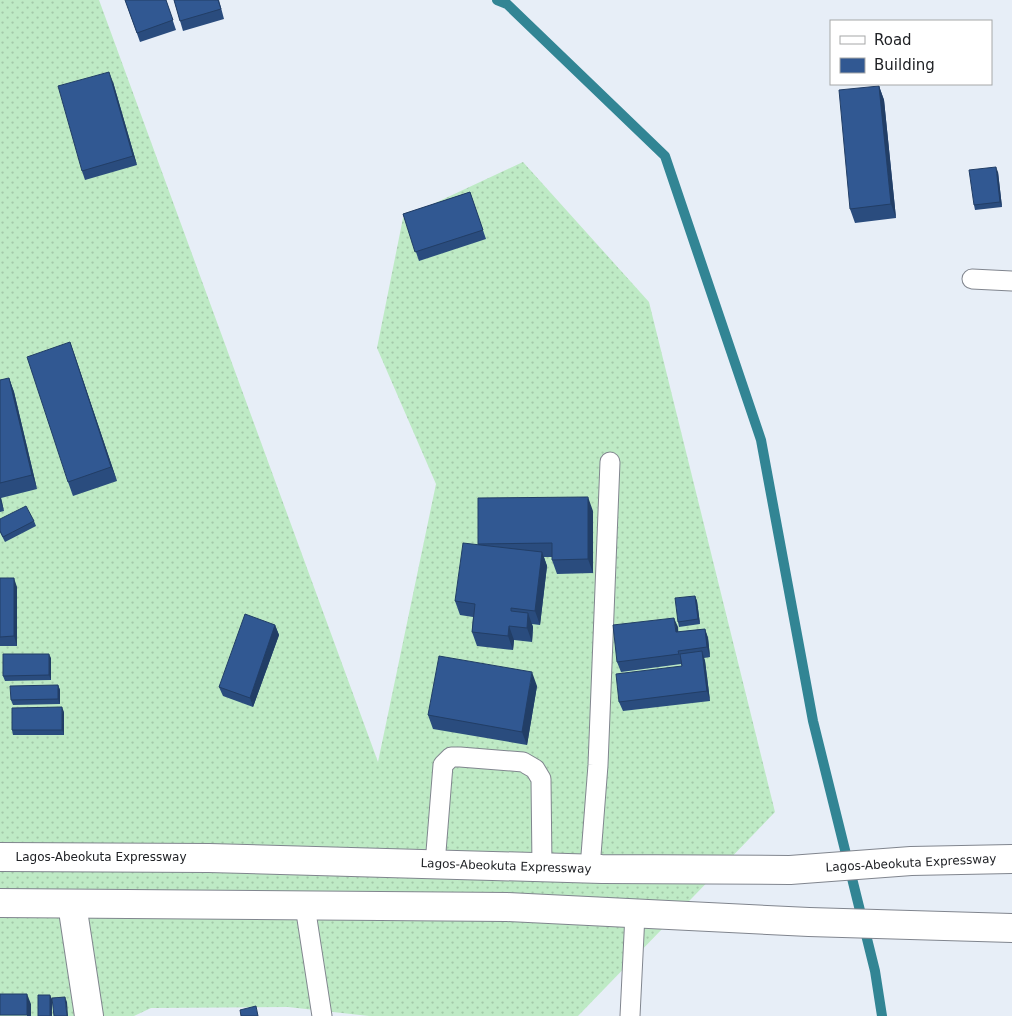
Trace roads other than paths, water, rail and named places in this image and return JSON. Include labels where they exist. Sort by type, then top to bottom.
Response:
[{"type":"main road","name":"Lagos-Abeokuta Expressway","points":[[0,856],[209,858],[590,868],[790,870],[911,861],[1012,859]]},
{"type":"main road","points":[[0,904],[507,907],[809,922],[1012,928]]},
{"type":"main road","points":[[72,904],[89,1016]]},
{"type":"lane","points":[[972,279],[1012,281]]},
{"type":"lane","points":[[590,868],[598,765],[610,462]]},
{"type":"lane","points":[[435,864],[443,765],[452,757],[460,757],[523,762],[535,769],[541,780],[542,867]]},
{"type":"lane","points":[[305,906],[322,1016]]},
{"type":"lane","points":[[630,1016],[635,914]]},
{"type":"waterway","points":[[497,0],[507,4],[665,156],[761,440],[813,721],[875,971],[882,1016]]}]
